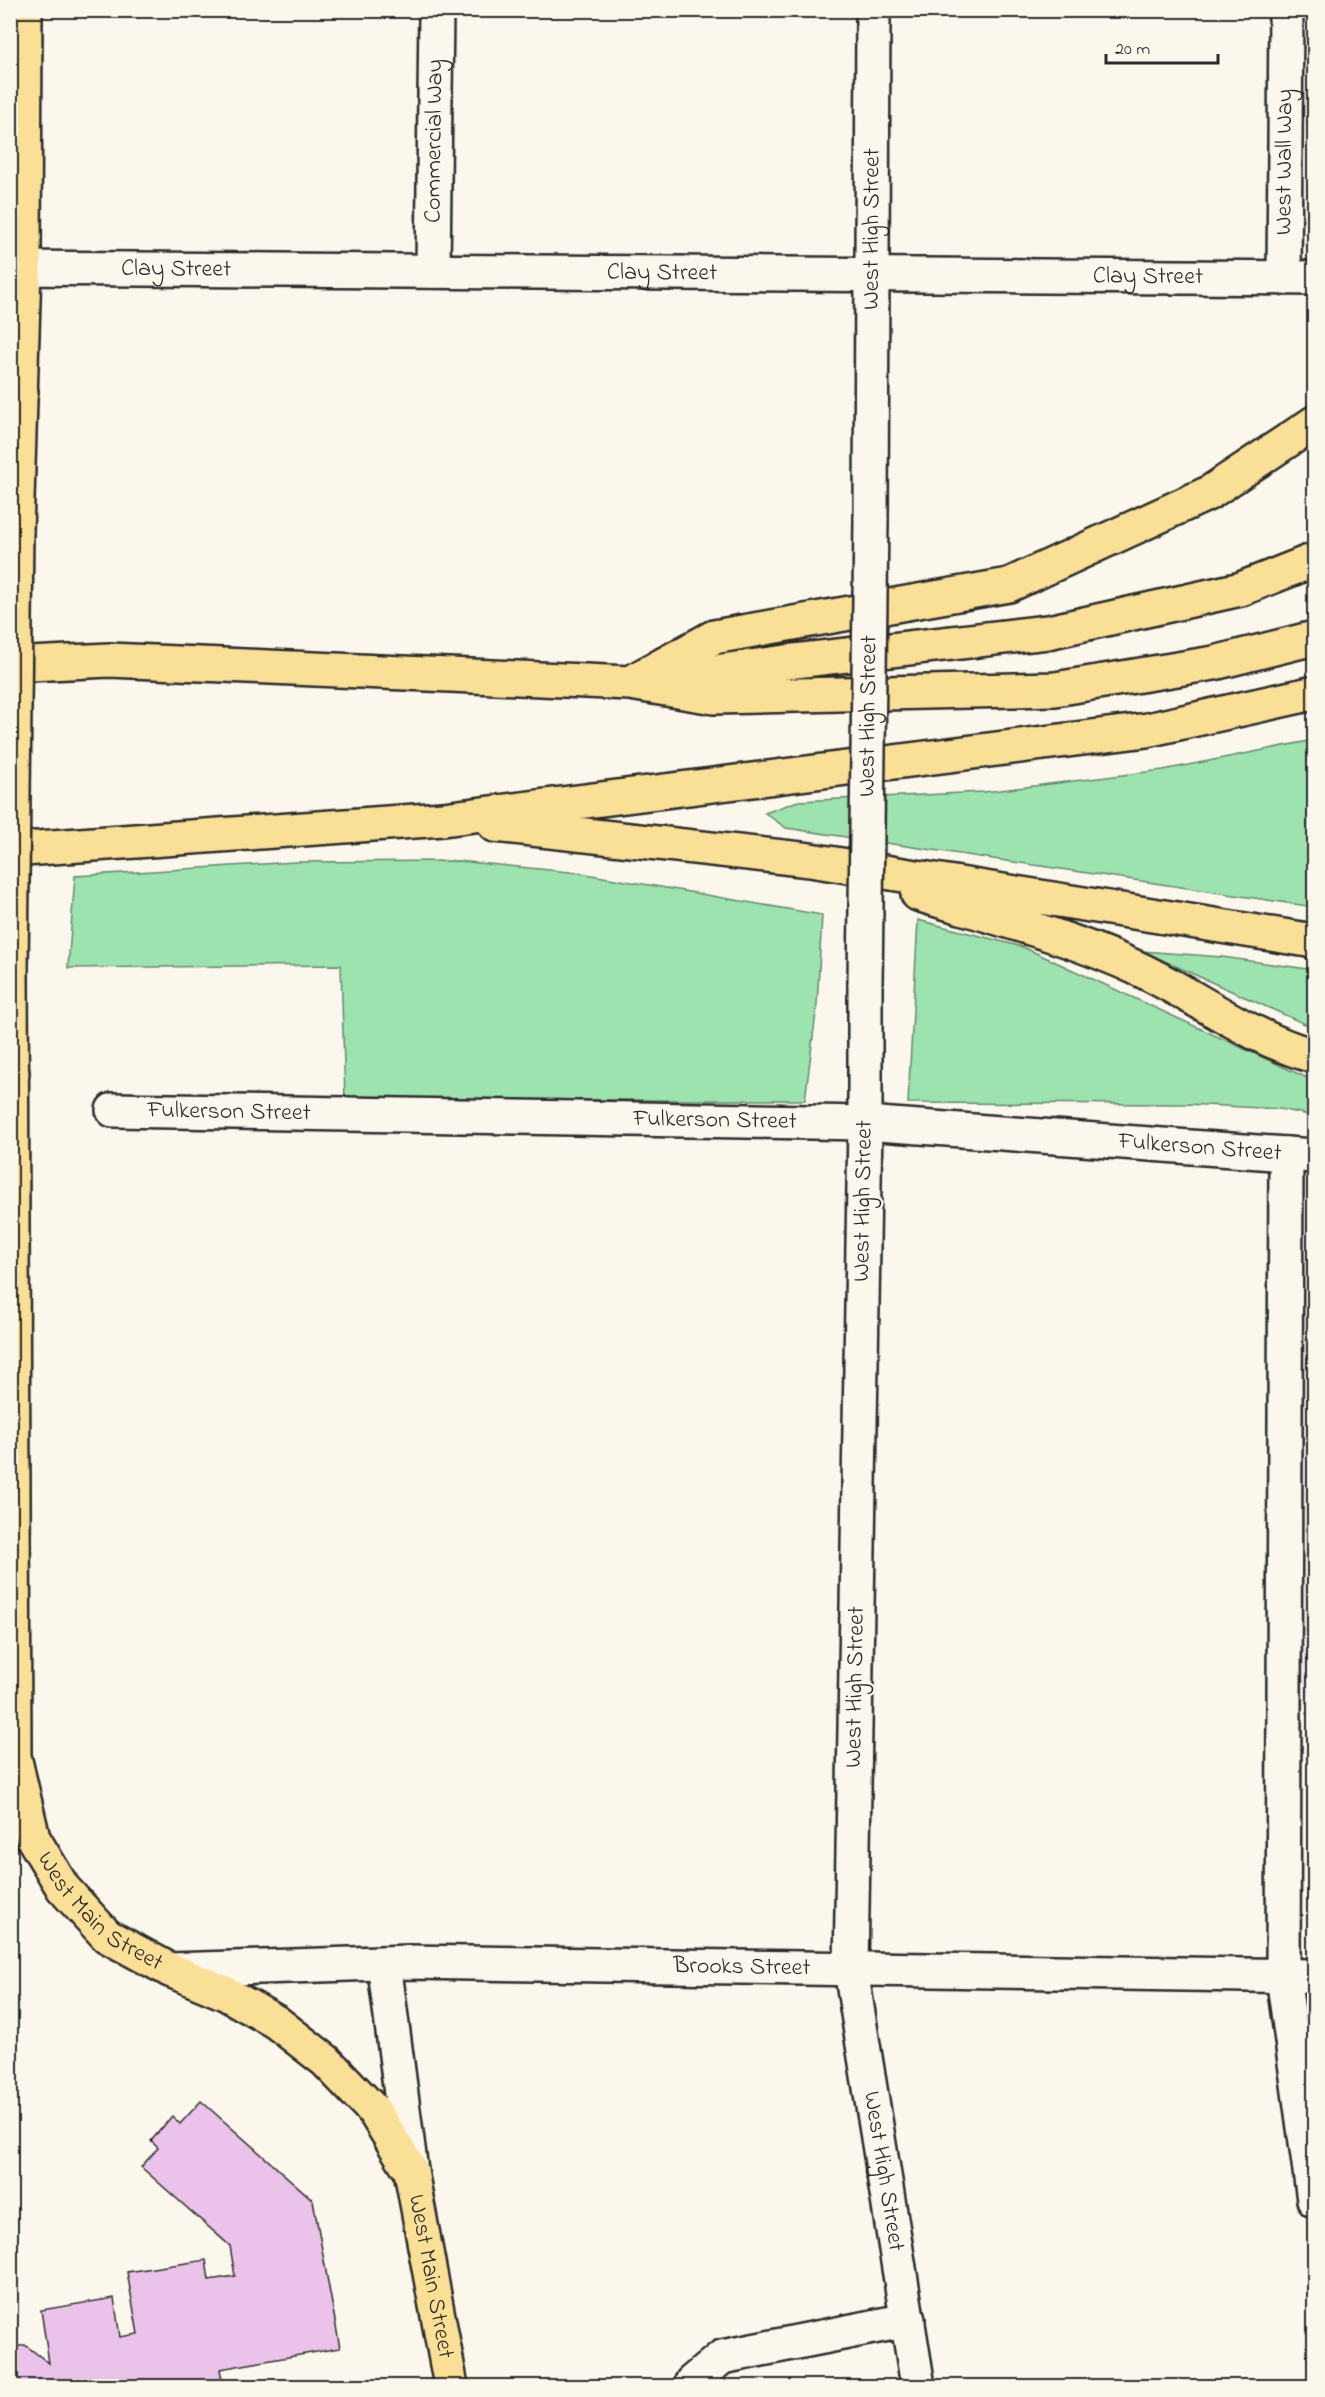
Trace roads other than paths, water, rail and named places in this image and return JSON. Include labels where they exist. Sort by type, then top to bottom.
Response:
[{"type":"main road","name":"West Main Street","points":[[25,10],[17,268],[11,968],[14,1756],[33,1838],[63,1888],[107,1936],[170,1970],[225,1993],[276,2022],[326,2061],[374,2111],[411,2171],[451,2386]]},
{"type":"main road","points":[[630,683],[714,637],[1009,585],[1209,493],[1314,423]]},
{"type":"main road","points":[[630,683],[786,662],[1048,632],[1241,589],[1314,560]]},
{"type":"main road","points":[[10,665],[109,660],[630,683],[714,697],[1055,688],[1214,663],[1314,638]]},
{"type":"main road","points":[[10,850],[443,819],[1147,730],[1314,693]]},
{"type":"main road","points":[[443,819],[810,860],[1314,941]]},
{"type":"main road","points":[[810,860],[1092,949],[1140,970],[1285,1048],[1314,1056]]},
{"type":"street","name":"Commercial Way","points":[[433,271],[436,10]]},
{"type":"street","name":"West High Street","points":[[873,10],[865,1123],[851,1970],[918,2386]]},
{"type":"street","name":"West Wall Way","points":[[1286,10],[1299,278]]},
{"type":"street","name":"Clay Street","points":[[17,268],[1299,278]]},
{"type":"street","name":"Fulkerson Street","points":[[113,1110],[865,1123],[1300,1155]]},
{"type":"street","points":[[1300,1155],[1299,1976],[1314,2200]]},
{"type":"street","name":"Brooks Street","points":[[170,1970],[384,1963],[1299,1976]]},
{"type":"street","points":[[384,1963],[411,2171]]},
{"type":"street","points":[[690,2386],[722,2357],[908,2320]]}]
